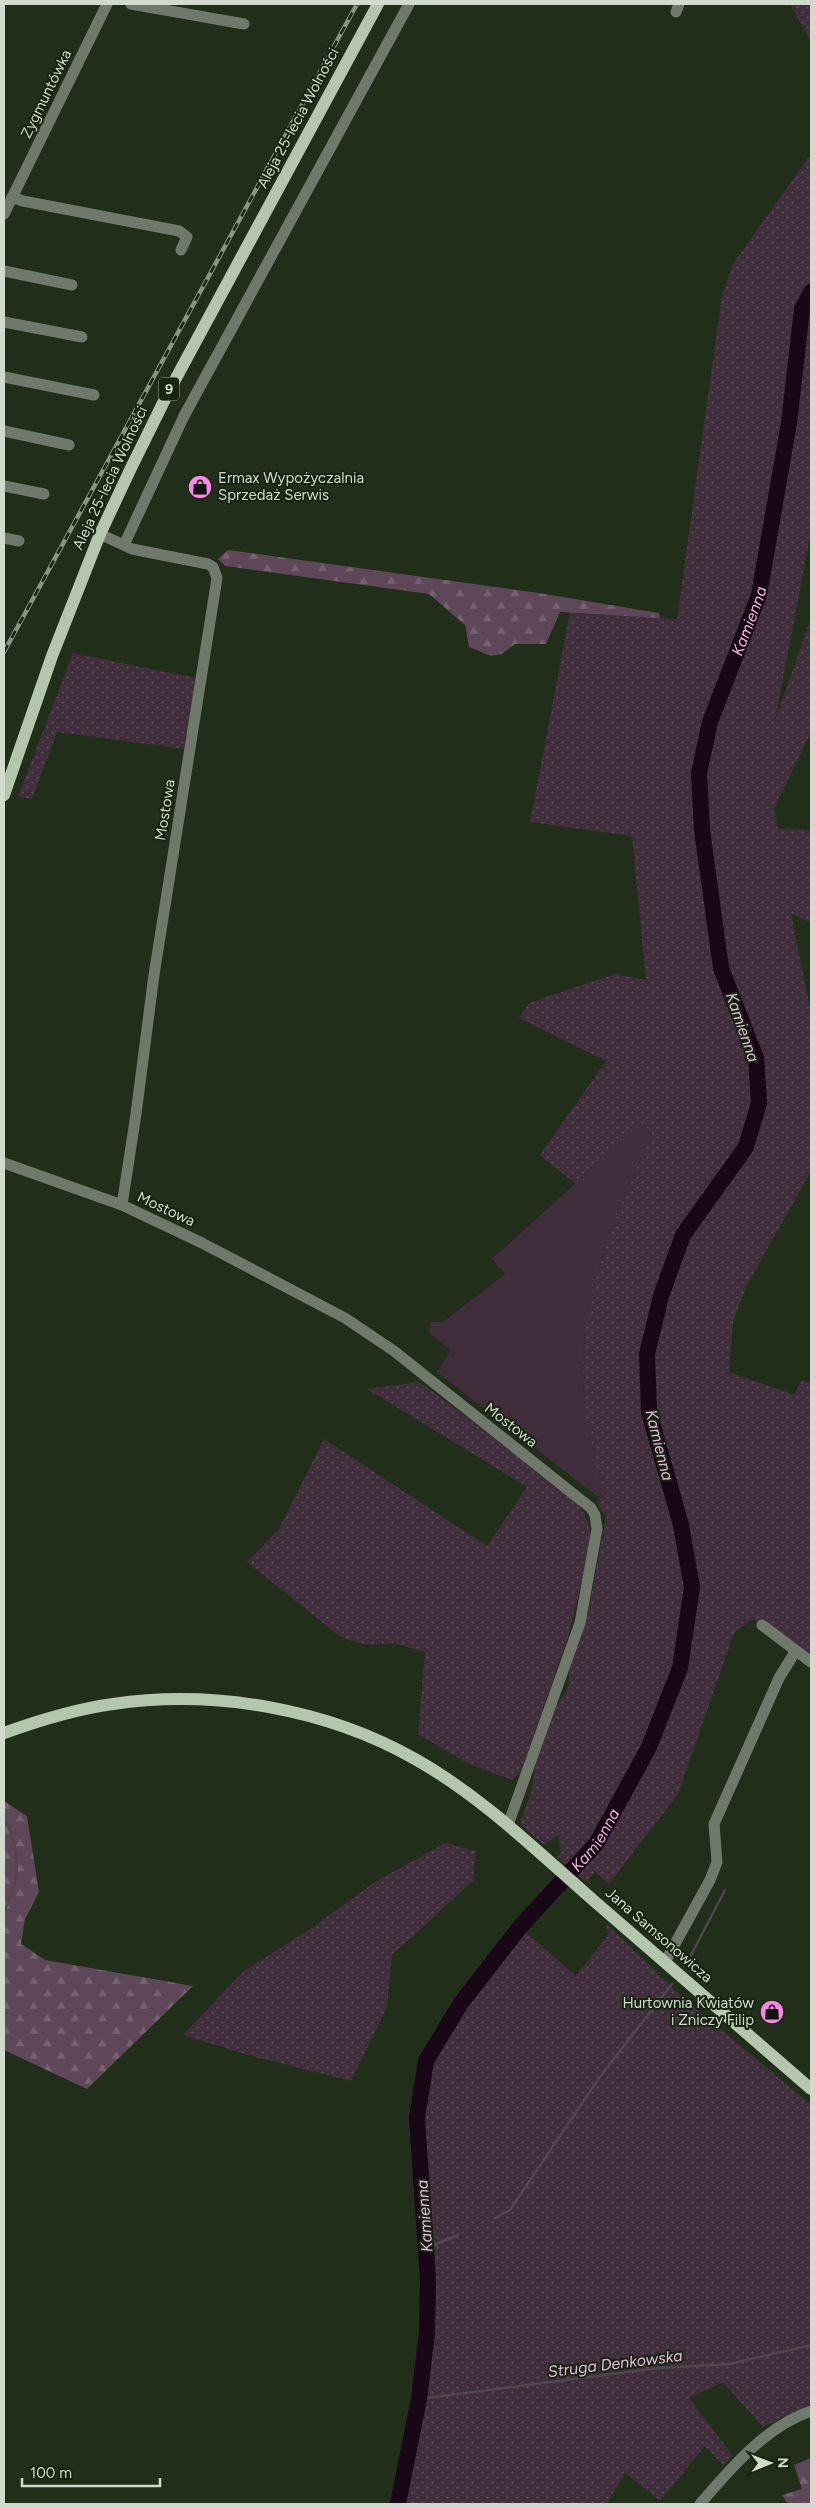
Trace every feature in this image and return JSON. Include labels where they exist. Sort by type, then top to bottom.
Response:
[{"type":"main road","name":"Aleja 25-lecia Wolności","points":[[4,795],[52,656],[100,534],[172,384],[378,4]]},
{"type":"main road","name":"Jana Samsonowicza","points":[[4,1732],[66,1713],[114,1704],[151,1700],[211,1700],[264,1706],[328,1722],[415,1759],[508,1826],[811,2089]]},
{"type":"street","name":"Zygmuntówka","points":[[4,214],[107,4]]},
{"type":"street","points":[[131,4],[244,24]]},
{"type":"street","points":[[124,546],[184,416],[408,4]]},
{"type":"street","points":[[12,196],[23,201],[179,231],[187,237],[181,250]]},
{"type":"street","points":[[4,271],[72,285]]},
{"type":"street","points":[[4,322],[82,337]]},
{"type":"street","points":[[4,377],[94,396]]},
{"type":"street","points":[[4,431],[69,445]]},
{"type":"street","points":[[4,486],[44,494]]},
{"type":"street","name":"Mostowa","points":[[100,534],[124,546],[208,564],[213,567],[217,578],[154,975],[122,1205]]},
{"type":"street","points":[[4,538],[19,541]]},
{"type":"street","name":"Mostowa","points":[[4,1163],[122,1205],[280,1283],[371,1335],[394,1351],[592,1508],[597,1529],[580,1623],[508,1826]]},
{"type":"street","points":[[762,1625],[795,1652],[811,1662]]},
{"type":"street","points":[[665,1962],[710,1880],[717,1862],[714,1824],[778,1678],[795,1652]]},
{"type":"street","points":[[700,2504],[718,2482],[777,2428],[811,2411]]},
{"type":"shaded area","points":[[790,4],[811,4],[811,42]]},
{"type":"shaded area","points":[[811,154],[811,531],[775,721],[811,618],[811,732],[774,809],[778,828],[811,830],[811,923],[791,913],[811,1013],[811,1171],[746,1287],[733,1322],[729,1372],[795,1395],[801,1380],[811,1383],[811,1662],[753,1619],[734,1633],[678,1794],[609,1884],[595,1872],[586,1882],[557,1857],[561,1852],[558,1835],[544,1845],[522,1826],[521,1819],[532,1790],[535,1766],[554,1710],[569,1686],[569,1670],[588,1613],[606,1516],[599,1507],[598,1500],[603,1492],[585,1408],[583,1379],[584,1346],[588,1314],[604,1252],[652,1132],[641,1124],[576,1184],[540,1155],[606,1061],[519,1018],[529,1003],[615,974],[646,980],[632,836],[530,822],[570,613],[677,619],[722,296],[733,264]]},
{"type":"shaded area","points":[[73,653],[196,678],[184,749],[57,732],[32,799],[18,797]]},
{"type":"shaded area","points":[[641,1124],[652,1132],[604,1252],[588,1314],[584,1346],[583,1379],[585,1408],[603,1492],[598,1497],[437,1372],[451,1350],[429,1333],[431,1322],[443,1322],[505,1274],[492,1259]]},
{"type":"shaded area","points":[[420,1382],[575,1500],[586,1517],[589,1528],[590,1548],[568,1637],[521,1771],[513,1780],[469,1764],[418,1734],[425,1652],[393,1643],[371,1645],[351,1641],[337,1634],[247,1562],[279,1529],[324,1439],[487,1546],[527,1487],[367,1389]]},
{"type":"shaded area","points":[[445,1843],[476,1851],[473,1881],[392,1955],[387,2007],[351,2081],[255,2057],[183,2035],[244,1971],[312,1928],[375,1882]]},
{"type":"shaded area","points":[[606,1923],[680,1995],[811,2105],[811,2404],[763,2427],[723,2382],[689,2398],[733,2456],[723,2465],[705,2446],[660,2501],[625,2473],[607,2504],[398,2504],[419,2399],[427,2333],[428,2280],[417,2118],[426,2061],[461,2003],[520,1927],[576,1976],[608,1935]]},
{"type":"green space","points":[[228,550],[539,593],[659,613],[660,618],[560,612],[546,644],[515,644],[502,654],[491,656],[469,647],[465,625],[429,594],[225,566],[218,559]]},
{"type":"green space","points":[[4,1801],[27,1816],[39,1892],[25,1919],[21,1944],[45,1960],[193,1986],[87,2089],[4,2050]]},
{"type":"green space","points":[[811,2458],[811,2504],[788,2504],[782,2495],[802,2489],[794,2465]]},
{"type":"waterway","name":"Kamienna","points":[[398,2504],[419,2399],[427,2333],[428,2280],[417,2118],[426,2061],[461,2003],[520,1927],[596,1844],[649,1747],[680,1668],[692,1587],[681,1525],[649,1412],[647,1354],[661,1296],[683,1235],[746,1147],[759,1103],[756,1058],[721,968],[702,830],[699,773],[710,722],[759,595],[789,423],[802,309],[811,292]]},
{"type":"waterway","points":[[4,1820],[12,1834],[17,1863],[14,1887],[4,1912]]},
{"type":"waterway","points":[[689,1959],[725,1890]]},
{"type":"waterway","points":[[495,2218],[510,2210],[599,2078],[672,1984]]},
{"type":"waterway","points":[[424,2249],[458,2235]]},
{"type":"waterway","name":"Struga Denkowska","points":[[419,2399],[659,2368],[730,2364],[811,2345]]},
{"type":"railway","points":[[4,652],[357,4]]},
{"type":"place","name":"Ermax Wypożyczalnia Sprzedaż Serwis","points":[[200,487]]},
{"type":"place","name":"Hurtownia Kwiatów i Zniczy Filip","points":[[772,2012]]}]
